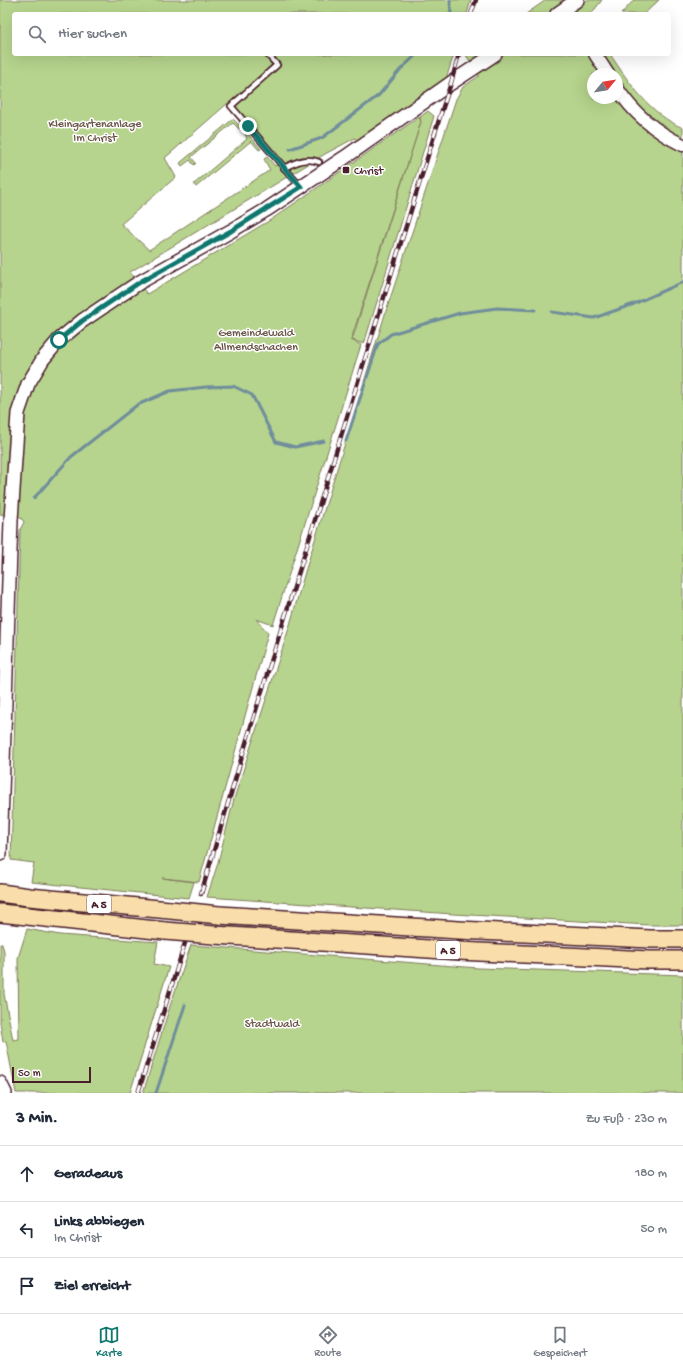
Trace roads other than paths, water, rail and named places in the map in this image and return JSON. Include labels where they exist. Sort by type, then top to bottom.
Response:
[{"type":"highway","name":"A 5","points":[[0,893],[219,915],[459,930],[650,939],[683,939]]},
{"type":"highway","name":"A 5","points":[[0,913],[214,935],[459,951],[649,960],[683,960]]},
{"type":"main road","points":[[0,854],[11,520],[18,413],[28,384],[47,354],[59,340],[82,321],[140,282],[231,231],[301,187],[492,56]]},
{"type":"main road","points":[[0,1083],[5,1093]]},
{"type":"street","points":[[596,56],[604,68]]},
{"type":"street","points":[[623,97],[638,115],[658,130],[683,145]]},
{"type":"lane","points":[[269,56],[277,65],[231,106],[301,187]]},
{"type":"lane","points":[[284,168],[299,160],[313,160],[319,162]]},
{"type":"waterway","points":[[450,0],[451,12]]},
{"type":"waterway","points":[[290,149],[322,138],[379,95],[400,70],[415,56]]},
{"type":"waterway","points":[[552,312],[594,318],[634,304],[683,282]]},
{"type":"waterway","points":[[346,441],[378,344],[391,334],[460,313],[497,308],[535,310]]},
{"type":"waterway","points":[[34,498],[71,457],[137,405],[170,391],[233,386],[252,395],[276,442],[295,447],[324,441]]},
{"type":"waterway","points":[[156,1093],[185,1005]]},
{"type":"railway","points":[[472,12],[476,0]]},
{"type":"railway","points":[[201,894],[252,723],[458,56]]},
{"type":"railway","points":[[138,1093],[185,943]]},
{"type":"place","name":"Christ","points":[[346,170]]},
{"type":"park label","name":"Kleingartenanlage Im Christ","points":[[95,130]]},
{"type":"park label","name":"Gemeindewald Allmendschachen","points":[[256,339]]},
{"type":"park label","name":"Stadtwald","points":[[272,1023]]}]
